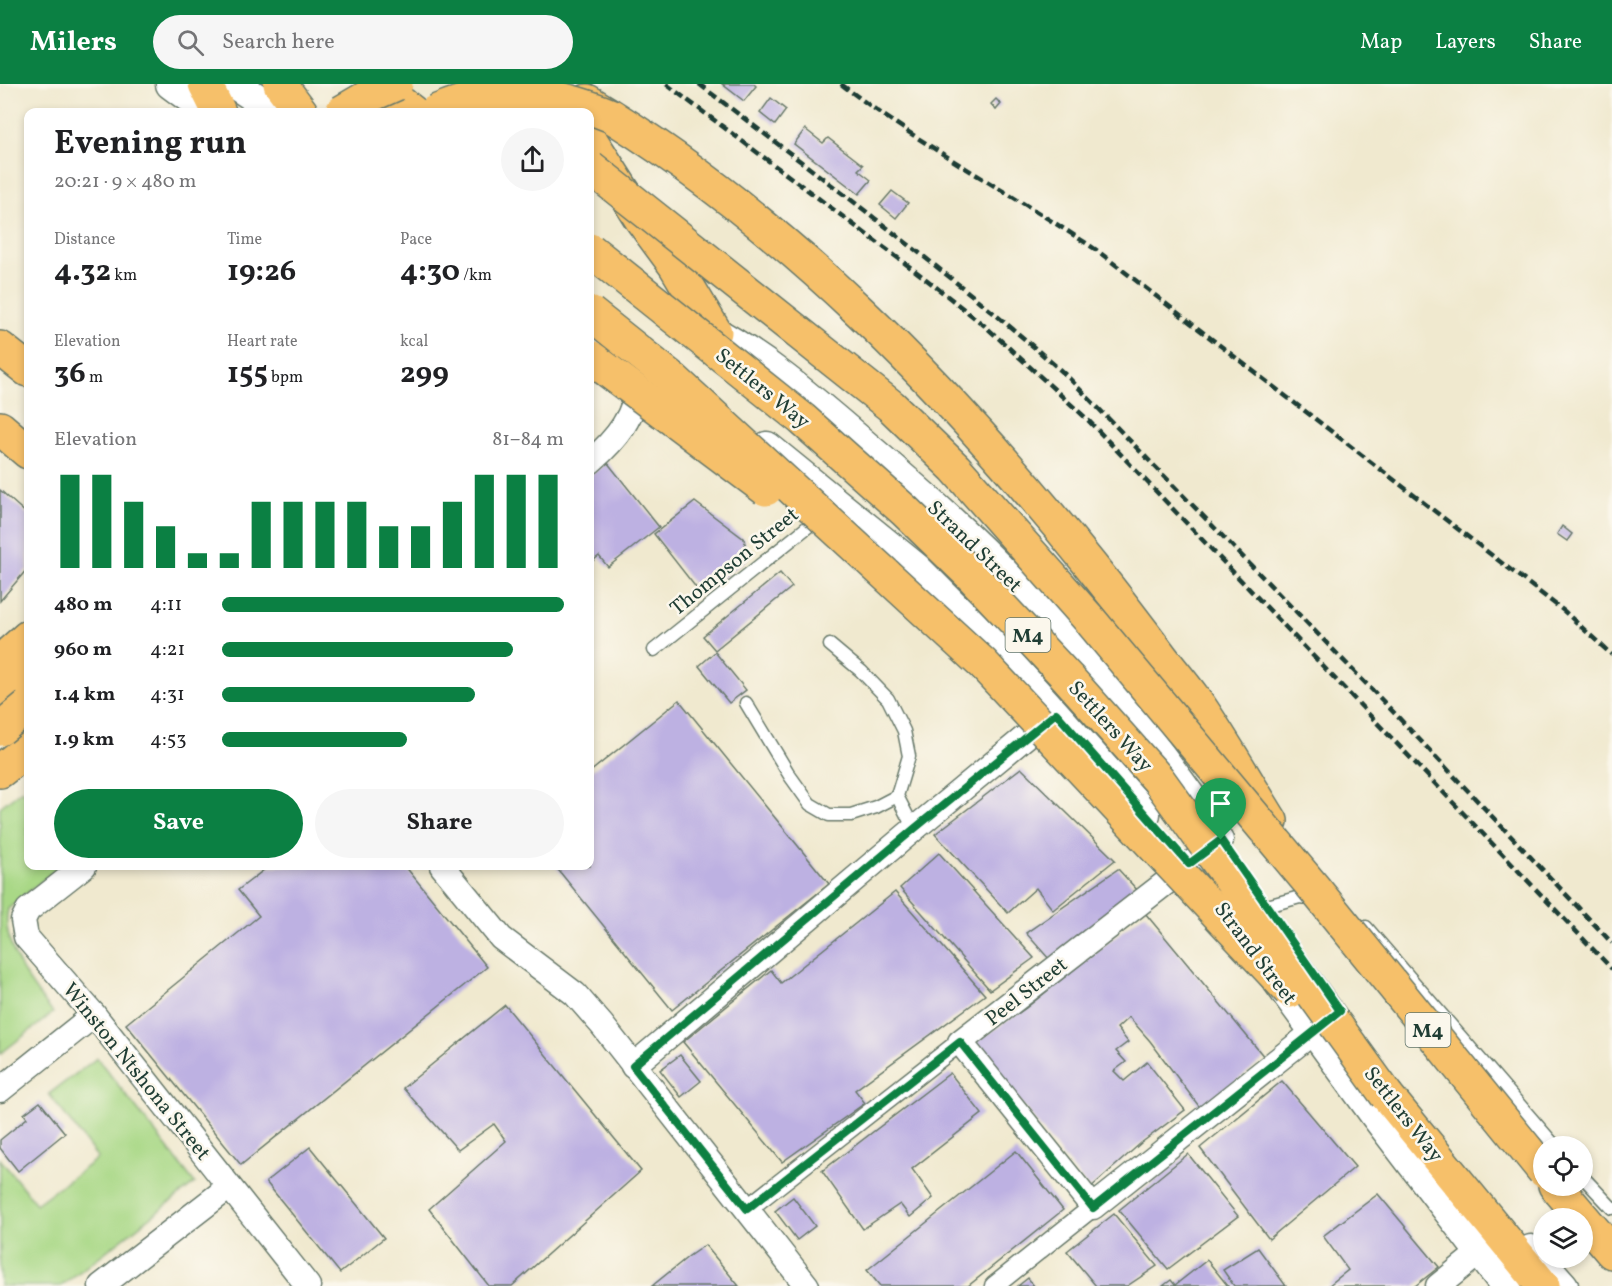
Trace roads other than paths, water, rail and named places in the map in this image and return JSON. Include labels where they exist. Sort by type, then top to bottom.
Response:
[{"type":"main road","points":[[205,84],[217,108]]},
{"type":"main road","points":[[376,84],[407,108]]},
{"type":"main road","points":[[349,108],[396,84]]},
{"type":"main road","points":[[483,84],[514,108]]},
{"type":"main road","points":[[491,84],[491,108]]},
{"type":"main road","points":[[552,84],[569,108]]},
{"type":"main road","points":[[552,84],[569,90],[671,155],[778,240],[903,353],[1030,491],[1201,708],[1314,888]]},
{"type":"main road","points":[[444,108],[474,97],[500,92],[543,93],[592,108]]},
{"type":"main road","points":[[260,99],[288,108]]},
{"type":"main road","points":[[594,109],[612,116]]},
{"type":"main road","points":[[594,145],[641,219],[675,265],[715,332]]},
{"type":"main road","name":"M4","points":[[594,170],[891,406],[955,468],[1090,620],[1314,888],[1533,1157]]},
{"type":"main road","name":"Settlers Way","points":[[594,253],[802,419],[905,511],[973,577],[1068,678],[1158,779],[1387,1096],[1543,1286]]},
{"type":"main road","points":[[594,316],[673,379],[983,664],[1387,1096]]},
{"type":"main road","points":[[0,348],[24,367]]},
{"type":"main road","points":[[594,360],[903,589]]},
{"type":"main road","points":[[0,428],[24,449]]},
{"type":"main road","points":[[0,729],[24,652]]},
{"type":"main road","points":[[0,771],[24,751]]},
{"type":"main road","points":[[1565,1196],[1612,1252]]},
{"type":"street","points":[[171,84],[203,108]]},
{"type":"street","name":"Strand Street","points":[[594,271],[715,332],[786,378],[921,494],[1023,592],[1106,687],[1176,775],[1340,1011],[1510,1227],[1563,1286]]},
{"type":"street","name":"Strand Street","points":[[594,332],[740,426],[917,569],[992,644],[1189,864],[1506,1286]]},
{"type":"street","points":[[594,458],[619,434],[633,410],[639,382],[638,360]]},
{"type":"street","points":[[633,1066],[914,829],[1056,713]]},
{"type":"street","points":[[0,719],[24,740]]},
{"type":"street","name":"Peel Street","points":[[747,1209],[1221,840]]},
{"type":"street","name":"Winston Ntshona Street","points":[[79,870],[28,910],[23,920],[26,937],[94,1015],[308,1286]]},
{"type":"street","points":[[445,870],[501,938],[574,994],[602,1025],[807,1286]]},
{"type":"street","points":[[994,1286],[1340,1011]]},
{"type":"street","points":[[0,1090],[94,1015]]},
{"type":"street","points":[[960,1042],[1093,1208]]},
{"type":"street","points":[[101,1286],[229,1187]]},
{"type":"street","points":[[1438,1286],[1480,1252]]},
{"type":"lane","name":"Thompson Street","points":[[654,650],[837,503]]},
{"type":"lane","points":[[830,645],[861,671],[888,699],[904,730],[909,756],[897,796],[914,829]]},
{"type":"lane","points":[[746,703],[790,776],[810,804],[829,815],[852,815],[876,807],[897,796]]},
{"type":"lane","points":[[1238,928],[1267,906],[1300,897],[1334,904],[1367,928],[1546,1136]]},
{"type":"lane","points":[[1593,1188],[1612,1208]]},
{"type":"railway","points":[[666,84],[985,326],[1087,419],[1612,969]]},
{"type":"railway","points":[[699,84],[932,263],[1067,376],[1381,699],[1612,943]]},
{"type":"railway","points":[[841,84],[934,149],[1095,249],[1564,611],[1612,655]]}]
